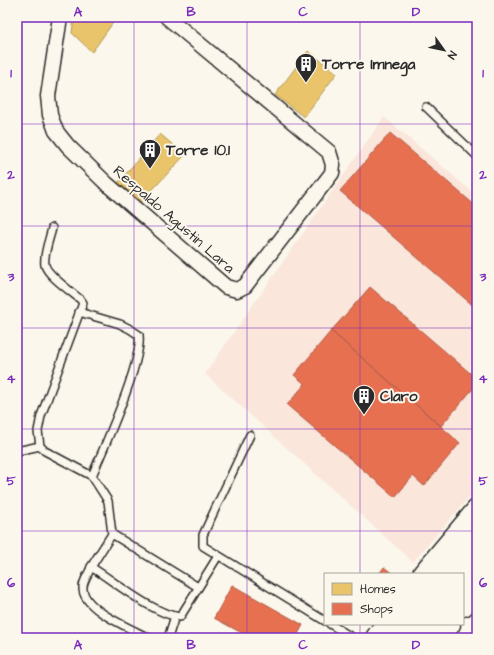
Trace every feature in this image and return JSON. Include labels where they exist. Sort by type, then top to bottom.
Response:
[{"type":"main road","points":[[425,573],[477,511]]},
{"type":"main road","points":[[447,573],[477,534]]},
{"type":"main road","points":[[464,580],[477,563]]},
{"type":"main road","points":[[464,604],[477,586]]},
{"type":"main road","points":[[377,638],[386,625]]},
{"type":"main road","points":[[399,638],[409,625]]},
{"type":"main road","points":[[421,638],[430,625]]},
{"type":"main road","points":[[439,638],[448,625]]},
{"type":"street","name":"Respaldo Agustin Lara","points":[[60,17],[48,96],[50,115],[56,130],[68,146],[113,189],[226,287],[237,290],[245,286],[250,280],[332,173],[334,165],[329,152],[167,17]]},
{"type":"lane","points":[[426,107],[477,156]]},
{"type":"lane","points":[[52,228],[45,266],[50,273],[82,300],[83,303],[41,416],[38,431],[40,446],[45,451],[92,476],[108,501],[112,534],[91,567],[83,587],[86,599],[103,614],[149,638]]},
{"type":"lane","points":[[79,312],[130,329],[138,335],[140,342],[135,365],[92,476]]},
{"type":"lane","points":[[250,435],[203,535],[203,546],[324,620]]},
{"type":"lane","points":[[17,451],[40,446]]},
{"type":"lane","points":[[112,534],[198,587]]},
{"type":"lane","points":[[91,567],[157,610],[180,617],[218,556]]},
{"type":"lane","points":[[168,638],[175,616]]},
{"type":"lane","points":[[332,625],[353,638]]},
{"type":"shaded area","points":[[384,117],[477,196],[477,488],[413,562],[205,374]]},
{"type":"building: Homes","points":[[74,17],[117,17],[92,52],[72,33]]},
{"type":"building: Homes","name":"Torre Imnega","points":[[308,51],[337,73],[304,117],[275,95]]},
{"type":"building: Homes","name":"Torre 10.1","points":[[160,134],[185,155],[139,204],[117,184]]},
{"type":"building: Shops","points":[[390,133],[477,207],[477,309],[340,191]]},
{"type":"building: Shops","name":"Claro","points":[[370,287],[477,379],[477,384],[441,426],[331,331]]},
{"type":"building: Shops","name":"Claro","points":[[331,331],[460,443],[424,486],[413,476],[395,497],[287,405],[305,384],[294,375]]},
{"type":"building: Shops","points":[[384,567],[392,573],[380,573]]},
{"type":"building: Shops","points":[[232,585],[303,625],[296,638],[251,638],[214,618]]},
{"type":"place","name":"Torre Imnega","points":[[306,84]]},
{"type":"place","name":"Torre 10.1","points":[[150,170]]},
{"type":"place","name":"Claro","points":[[364,416]]}]
